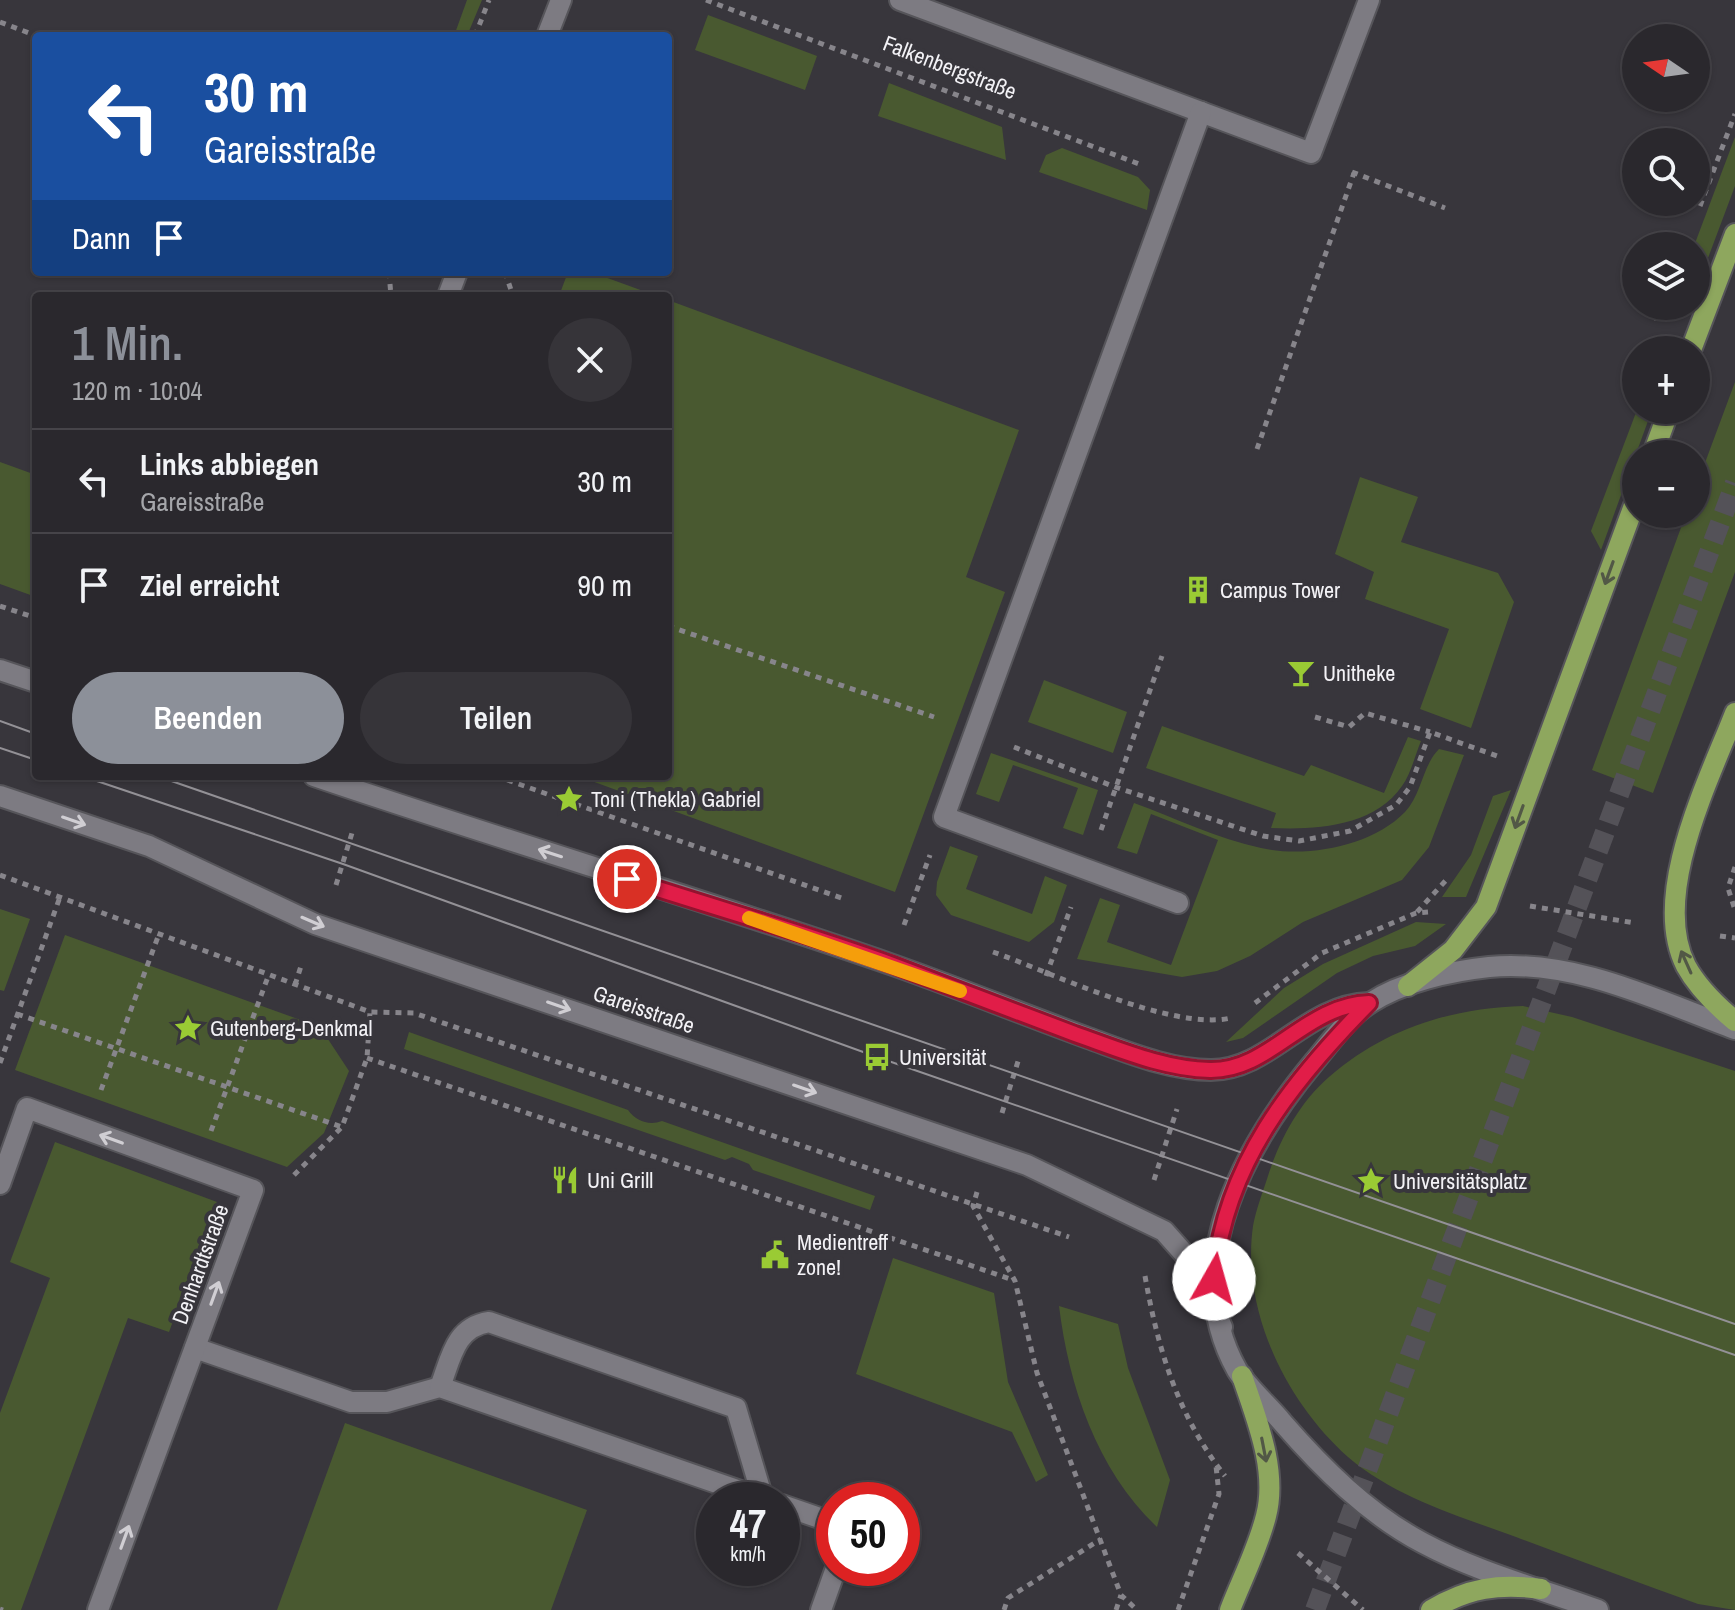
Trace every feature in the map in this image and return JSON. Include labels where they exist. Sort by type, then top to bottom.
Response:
[{"type":"main road","points":[[549,32],[561,0]]},
{"type":"main road","name":"Falkenbergstraße","points":[[900,0],[1311,153]]},
{"type":"main road","points":[[1311,153],[1369,0]]},
{"type":"main road","points":[[1178,903],[944,817],[1201,112]]},
{"type":"main road","points":[[1696,336],[1735,234]]},
{"type":"main road","points":[[1408,986],[1453,950],[1486,907],[1626,528]]},
{"type":"main road","points":[[0,670],[32,681]]},
{"type":"main road","points":[[1735,713],[1691,826],[1676,902],[1677,929],[1686,965],[1715,1004],[1735,1021]]},
{"type":"main road","points":[[326,780],[890,964],[1161,1063],[1225,1070],[1261,1055],[1329,1010],[1349,1004],[1369,1003],[1408,986],[1486,967],[1547,966],[1605,982],[1735,1029]]},
{"type":"main road","name":"Gareisstraße","points":[[0,796],[149,846],[315,924],[990,1151],[1108,1201],[1164,1231],[1195,1266],[1222,1327]]},
{"type":"main road","points":[[1230,1610],[1267,1515],[1269,1496],[1265,1451],[1242,1376],[1222,1327],[1214,1279],[1227,1208],[1248,1156],[1292,1088],[1369,1003]]},
{"type":"main road","name":"Denhardtstraße","points":[[0,1184],[27,1108],[253,1190],[98,1610]]},
{"type":"main road","points":[[440,1387],[458,1339],[473,1324],[489,1322],[736,1408],[763,1482]]},
{"type":"main road","points":[[195,1348],[351,1402],[387,1402],[440,1387],[715,1482]]},
{"type":"main road","points":[[1242,1376],[1315,1458],[1383,1518],[1436,1549],[1598,1610]]},
{"type":"main road","points":[[821,1610],[830,1586]]},
{"type":"main road","points":[[1431,1610],[1474,1589],[1517,1586],[1541,1589]]},
{"type":"path","points":[[477,32],[489,0]]},
{"type":"path","name":"Falkenbergstraße","points":[[706,0],[1176,178]]},
{"type":"path","points":[[0,22],[32,34]]},
{"type":"path","points":[[1697,217],[1735,114]]},
{"type":"path","points":[[1311,153],[1445,208]]},
{"type":"path","points":[[1257,449],[1354,173]]},
{"type":"path","points":[[0,606],[32,617]]},
{"type":"path","points":[[672,627],[976,732],[1137,794],[1263,836],[1299,841],[1350,831],[1396,805],[1410,787],[1430,732]]},
{"type":"path","points":[[1139,721],[1162,656]]},
{"type":"path","points":[[1315,717],[1349,727],[1365,713],[1498,756]]},
{"type":"path","points":[[507,780],[846,899]]},
{"type":"path","points":[[890,964],[944,817]]},
{"type":"path","points":[[1735,867],[1728,888],[1735,910]]},
{"type":"path","points":[[0,875],[370,1012],[414,1013],[1074,1239]]},
{"type":"path","points":[[0,1063],[60,897]]},
{"type":"path","points":[[1525,905],[1622,920]]},
{"type":"path","points":[[1250,1007],[1322,953],[1416,913]]},
{"type":"path","points":[[891,915],[920,926]]},
{"type":"path","points":[[86,1130],[159,934]]},
{"type":"path","points":[[991,951],[1177,1016],[1211,1021],[1240,1016]]},
{"type":"path","points":[[1047,971],[973,1206],[1015,1281],[1037,1373],[1121,1595],[1137,1610]]},
{"type":"path","points":[[197,1170],[269,974]]},
{"type":"path","points":[[253,1190],[292,1177],[342,1127],[367,1058],[370,1012]]},
{"type":"path","points":[[17,1014],[342,1127]]},
{"type":"path","points":[[367,1058],[1015,1281]]},
{"type":"path","points":[[1149,1194],[1181,1097]]},
{"type":"path","points":[[1143,1267],[1163,1363],[1187,1419],[1231,1484]]},
{"type":"path","points":[[1178,1610],[1219,1494],[1216,1465]]},
{"type":"path","points":[[1004,1610],[1008,1598],[1101,1539]]},
{"type":"path","points":[[1296,1552],[1363,1610]]},
{"type":"path","points":[[1116,1610],[1121,1595]]},
{"type":"green space","points":[[467,0],[482,0],[469,32],[455,32]]},
{"type":"green space","points":[[708,15],[817,56],[805,90],[695,50]]},
{"type":"green space","points":[[889,83],[1002,127],[1006,160],[878,116]]},
{"type":"green space","points":[[1735,137],[1735,186],[1710,253],[1710,232],[1699,232],[1705,216],[1710,216],[1710,203]]},
{"type":"green space","points":[[1062,148],[1138,177],[1150,190],[1147,210],[1039,172],[1046,155]]},
{"type":"green space","points":[[566,276],[602,276],[646,292],[560,292]]},
{"type":"green space","points":[[672,301],[1019,430],[966,577],[1005,592],[895,892],[589,780],[672,780]]},
{"type":"green space","points":[[1735,382],[1735,572],[1653,793],[1592,770],[1681,528],[1710,528],[1710,449]]},
{"type":"green space","points":[[1632,424],[1647,424],[1641,440],[1626,440]]},
{"type":"green space","points":[[1622,449],[1622,492],[1601,550],[1591,531]]},
{"type":"green space","points":[[0,462],[32,474],[32,596],[0,584]]},
{"type":"green space","points":[[1360,477],[1418,497],[1401,542],[1498,573],[1514,602],[1471,728],[1420,709],[1449,629],[1365,599],[1374,572],[1335,554]]},
{"type":"green space","points":[[1044,680],[1127,712],[1113,753],[1028,722]]},
{"type":"green space","points":[[1162,726],[1304,776],[1311,765],[1384,793],[1408,737],[1421,741],[1405,781],[1390,800],[1376,810],[1342,823],[1306,828],[1271,828],[1276,813],[1146,768]]},
{"type":"green space","points":[[1439,749],[1464,755],[1429,847],[1402,880],[1303,922],[1250,956],[1217,971],[1182,977],[1077,959],[1100,898],[1120,905],[1107,942],[1171,965],[1218,840],[1151,814],[1137,854],[1117,848],[1134,803],[1213,834],[1261,848],[1298,852],[1337,847],[1374,834],[1405,812]]},
{"type":"green space","points":[[991,753],[1098,790],[1083,835],[1063,828],[1078,788],[1013,765],[999,802],[976,794]]},
{"type":"green space","points":[[1511,790],[1466,897],[1442,897],[1471,855],[1493,796]]},
{"type":"green space","points":[[950,846],[978,856],[966,889],[1032,914],[1045,876],[1067,885],[1054,922],[1029,942],[951,915],[936,895],[937,882]]},
{"type":"green space","points":[[0,909],[30,919],[4,991],[0,990]]},
{"type":"green space","points":[[1416,922],[1446,924],[1415,946],[1373,956],[1337,973],[1243,1038],[1226,1042],[1284,988],[1323,964]]},
{"type":"green space","points":[[65,935],[320,1027],[349,1071],[324,1133],[287,1167],[15,1070]]},
{"type":"green space","points":[[1523,1006],[1572,1017],[1735,1071],[1735,1610],[1698,1604],[1675,1596],[1450,1513],[1386,1484],[1348,1457],[1305,1410],[1273,1352],[1261,1322],[1251,1258],[1253,1226],[1277,1151],[1308,1099],[1350,1060],[1396,1034],[1420,1024],[1470,1011]]},
{"type":"green space","points":[[409,1032],[628,1110],[643,1122],[662,1121],[875,1196],[870,1210],[753,1170],[749,1164],[732,1157],[725,1160],[404,1049]]},
{"type":"green space","points":[[55,1142],[217,1202],[169,1332],[128,1318],[21,1610],[0,1610],[0,1413],[50,1278],[10,1262]]},
{"type":"green space","points":[[893,1258],[994,1293],[1008,1382],[1048,1475],[1036,1482],[1012,1432],[856,1374]]},
{"type":"green space","points":[[1059,1306],[1118,1324],[1128,1368],[1170,1480],[1157,1527],[1118,1480],[1089,1426],[1070,1367]]},
{"type":"green space","points":[[345,1423],[587,1510],[551,1610],[277,1610]]},
{"type":"tunnel","points":[[1315,1610],[1735,483]]},
{"type":"tram line","points":[[0,721],[32,733]]},
{"type":"tram line","points":[[0,748],[32,759]]},
{"type":"tram line","points":[[94,780],[343,864],[877,1057],[1735,1355]]},
{"type":"tram line","points":[[169,780],[1735,1324]]},
{"type":"slow traffic","points":[[749,918],[890,964],[960,991]]},
{"type":"place","name":"Campus Tower","points":[[1198,590]]},
{"type":"place","name":"Unitheke","points":[[1301,673]]},
{"type":"place","name":"Toni (Thekla) Gabriel","points":[[569,799]]},
{"type":"place","name":"Gutenberg-Denkmal","points":[[188,1028]]},
{"type":"place","name":"Universität","points":[[877,1057]]},
{"type":"place","name":"Uni Grill","points":[[565,1180]]},
{"type":"place","name":"Universitätsplatz","points":[[1371,1181]]},
{"type":"place","name":"Medientreff zone!","points":[[775,1255]]},
{"type":"route","points":[[627,879],[890,964],[1112,1047],[1177,1066],[1225,1070],[1261,1055],[1329,1010],[1349,1004],[1369,1003],[1292,1088],[1258,1137],[1227,1208],[1214,1279]]}]
